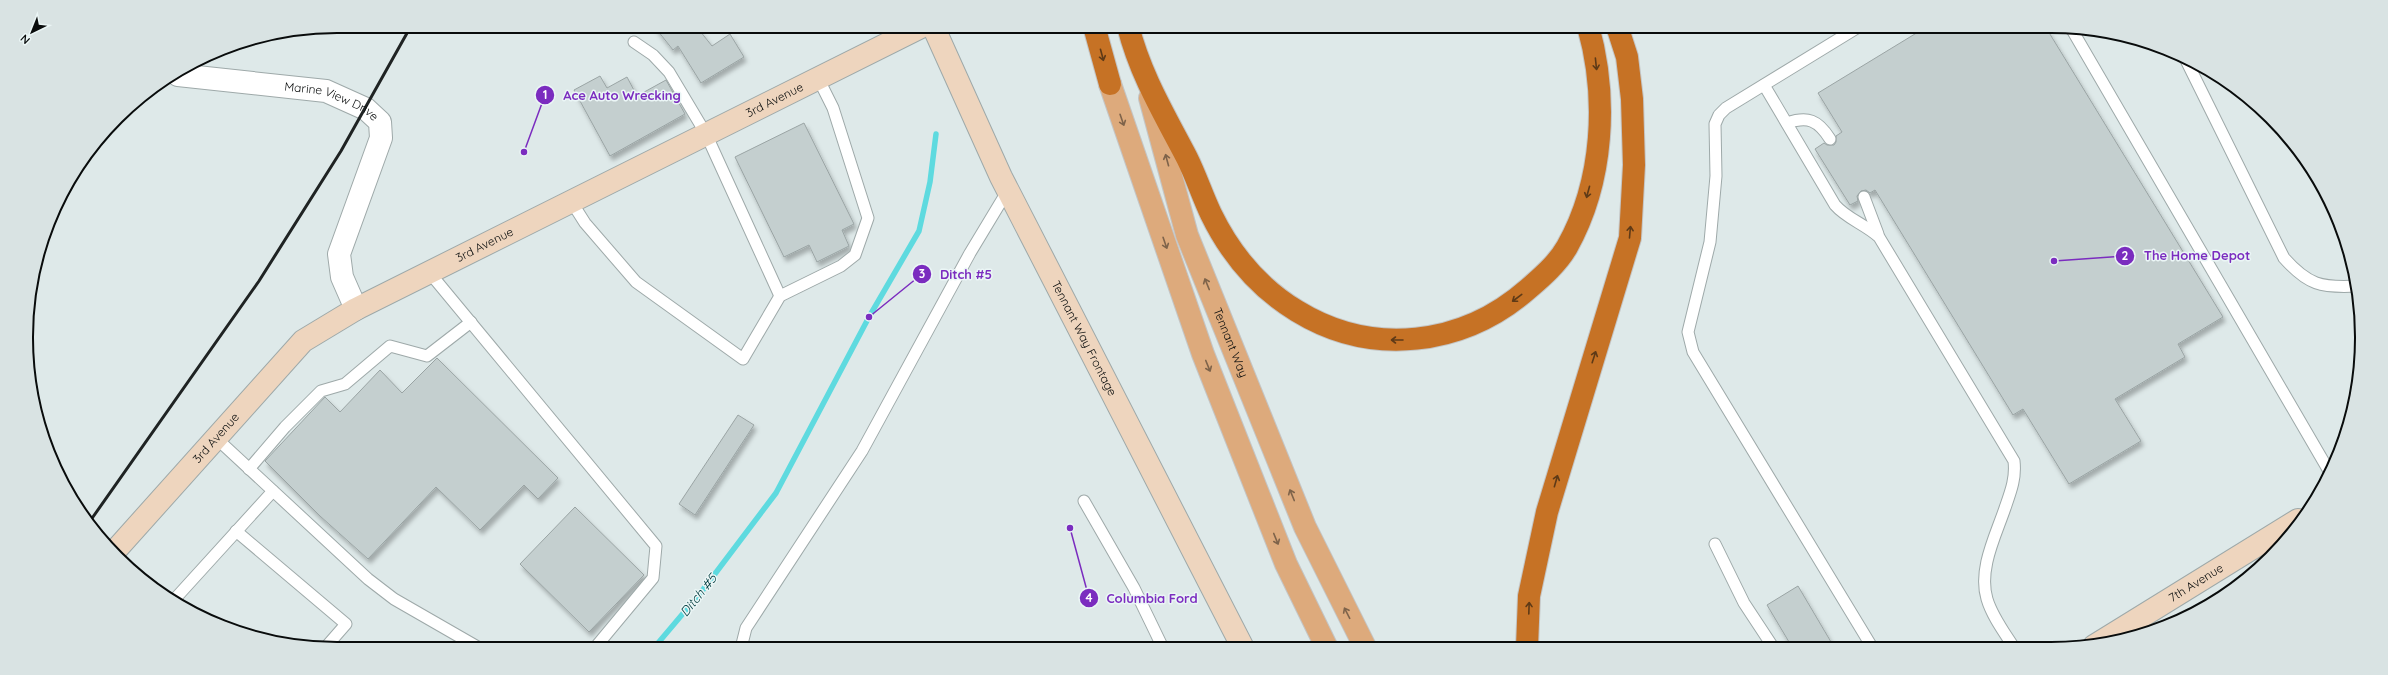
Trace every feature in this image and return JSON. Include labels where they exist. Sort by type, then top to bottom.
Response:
[{"type":"highway","points":[[1096,33],[1110,84]]},
{"type":"highway","points":[[1146,80],[1188,161],[1211,214],[1230,248],[1252,275],[1275,296],[1321,324],[1353,335],[1380,340],[1417,339],[1443,335],[1469,327],[1491,316],[1518,297],[1543,276],[1566,249],[1583,212],[1598,156],[1600,99],[1595,52],[1590,33]]},
{"type":"highway","points":[[1527,642],[1529,596],[1547,512],[1630,238],[1634,165],[1632,99],[1627,57],[1619,33]]},
{"type":"highway","name":"Tennant Way","points":[[1130,36],[1146,80]]},
{"type":"main road","name":"3rd Avenue","points":[[118,548],[303,341],[356,308],[909,33]]},
{"type":"main road","name":"Tennant Way Frontage","points":[[936,33],[1008,190],[1240,642]]},
{"type":"main road","name":"Tennant Way","points":[[1146,80],[1187,235],[1305,528],[1362,642]]},
{"type":"main road","points":[[1110,84],[1203,354],[1286,564],[1324,642]]},
{"type":"main road","name":"7th Avenue","points":[[2110,636],[2291,525]]},
{"type":"street","name":"Marine View Drive","points":[[182,75],[326,91],[366,109],[380,122],[381,138],[339,254],[342,277],[356,308]]},
{"type":"lane","points":[[1849,33],[1726,108],[1719,115],[1716,124],[1716,176],[1710,242],[1688,332],[1693,352],[1869,642]]},
{"type":"lane","points":[[2075,34],[2327,466]]},
{"type":"lane","points":[[634,42],[653,55],[669,72],[706,134],[780,296]]},
{"type":"lane","points":[[2189,66],[2284,258],[2299,275],[2320,286],[2350,286]]},
{"type":"lane","points":[[571,201],[586,223],[636,282],[744,359],[780,296],[841,266],[855,255],[868,218],[833,108],[818,78]]},
{"type":"lane","points":[[1764,85],[1835,205],[1844,215],[1869,227],[1879,237]]},
{"type":"lane","points":[[1787,123],[1800,119],[1809,120],[1818,124],[1830,139]]},
{"type":"lane","points":[[742,642],[746,628],[862,451],[970,253],[1008,190]]},
{"type":"lane","points":[[1864,197],[1879,237],[2014,460],[2014,480],[1988,557],[1984,578],[1986,599],[2011,642]]},
{"type":"lane","points":[[429,272],[656,546],[653,578],[600,642]]},
{"type":"lane","points":[[249,469],[285,427],[320,392],[345,384],[390,346],[427,356],[471,322]]},
{"type":"lane","points":[[216,438],[368,579],[394,599],[469,642]]},
{"type":"lane","points":[[177,596],[273,490]]},
{"type":"lane","points":[[1084,501],[1134,588],[1160,642]]},
{"type":"lane","points":[[236,531],[346,624],[331,642]]},
{"type":"lane","points":[[1715,544],[1744,603],[1770,642]]},
{"type":"building","points":[[660,33],[702,33],[712,46],[730,34],[744,57],[701,83],[678,46],[673,50]]},
{"type":"building","points":[[1917,33],[2049,33],[2223,317],[2178,344],[2185,357],[2115,399],[2141,441],[2069,484],[2023,409],[2013,415],[1875,190],[1870,193],[1866,190],[1861,191],[1857,196],[1858,201],[1850,205],[1815,149],[1824,143],[1827,145],[1834,145],[1836,142],[1836,136],[1842,132],[1818,93]]},
{"type":"building","points":[[600,76],[607,88],[627,77],[637,96],[666,80],[685,114],[610,156],[574,90]]},
{"type":"building","points":[[804,123],[854,224],[842,230],[849,246],[817,262],[809,245],[784,257],[735,157]]},
{"type":"building","points":[[437,358],[558,478],[538,499],[524,485],[480,530],[436,487],[368,559],[320,516],[265,461],[325,397],[340,412],[380,370],[402,393]]},
{"type":"building","points":[[738,415],[754,425],[695,515],[679,504]]},
{"type":"building","points":[[575,507],[644,575],[589,632],[520,564]]},
{"type":"building","points":[[1798,586],[1831,642],[1789,642],[1767,605]]},
{"type":"waterway","name":"Ditch #5","points":[[659,642],[702,591],[776,493],[869,317],[919,231],[930,182],[936,134]]},
{"type":"railway","points":[[92,518],[259,281],[341,151],[407,33]]},
{"type":"place","name":"Ace Auto Wrecking","points":[[524,152]]},
{"type":"place","name":"The Home Depot","points":[[2054,261]]},
{"type":"place","name":"Ditch #5","points":[[869,317]]},
{"type":"place","name":"Columbia Ford","points":[[1070,528]]}]
